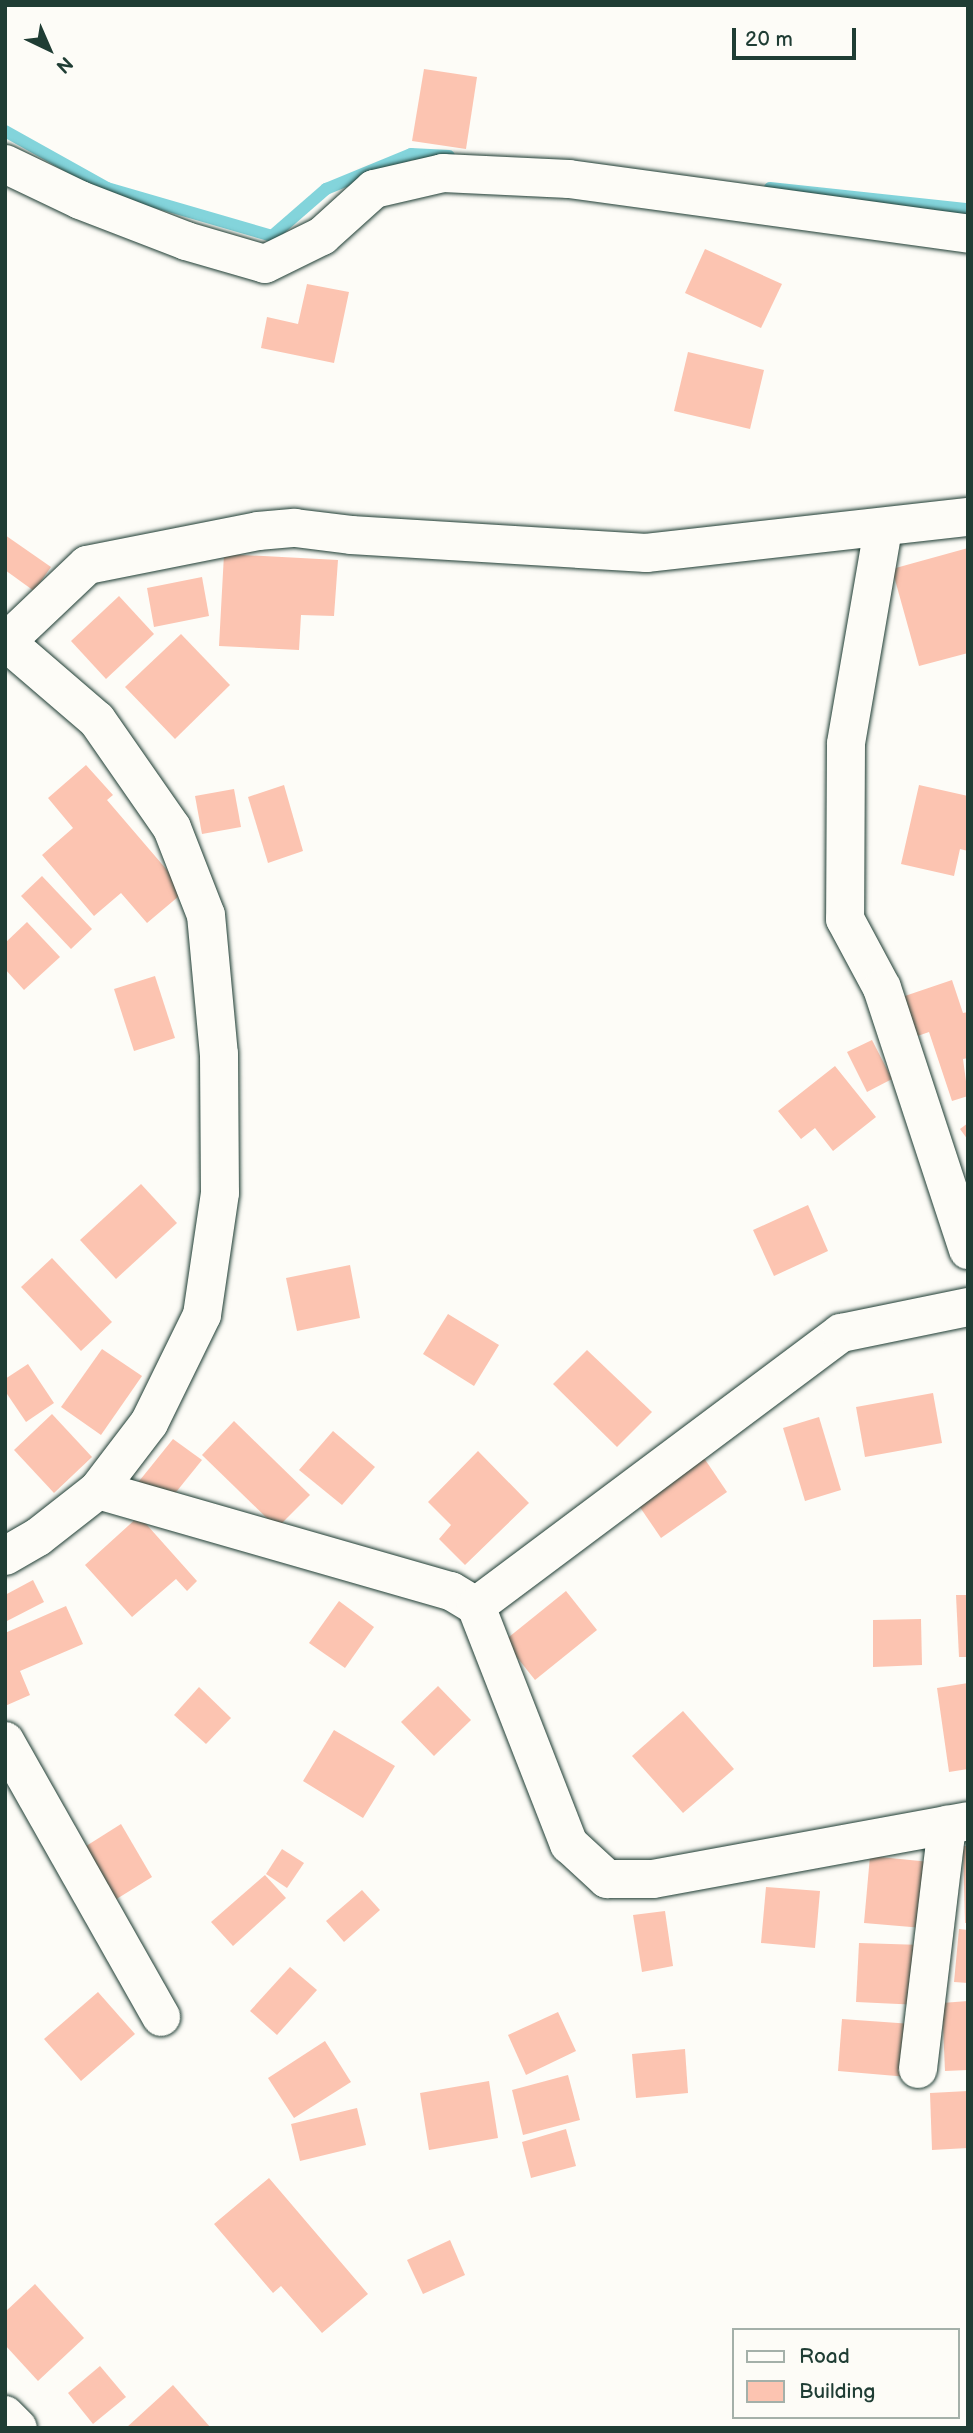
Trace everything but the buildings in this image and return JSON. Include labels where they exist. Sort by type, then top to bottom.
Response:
[{"type":"street","points":[[5,163],[79,201],[186,241],[265,264],[322,236],[374,189],[443,173],[569,179],[968,234]]},
{"type":"street","points":[[5,1556],[38,1537],[98,1490],[149,1423],[202,1315],[220,1193],[219,1054],[206,915],[172,828],[97,720],[6,642],[87,565],[258,531],[295,528],[351,536],[646,553],[883,529],[968,517]]},
{"type":"street","points":[[883,529],[846,744],[845,919],[882,988],[968,1250]]},
{"type":"street","points":[[476,1606],[841,1333],[968,1307]]},
{"type":"street","points":[[98,1490],[451,1591],[476,1606],[569,1844],[607,1879],[653,1879],[957,1823],[918,2069]]},
{"type":"street","points":[[5,1741],[161,2017]]},
{"type":"street","points":[[5,2415],[18,2428]]},
{"type":"waterway","points":[[5,131],[107,188],[272,236],[326,189],[411,154],[449,156]]},
{"type":"waterway","points":[[770,188],[968,209]]}]
